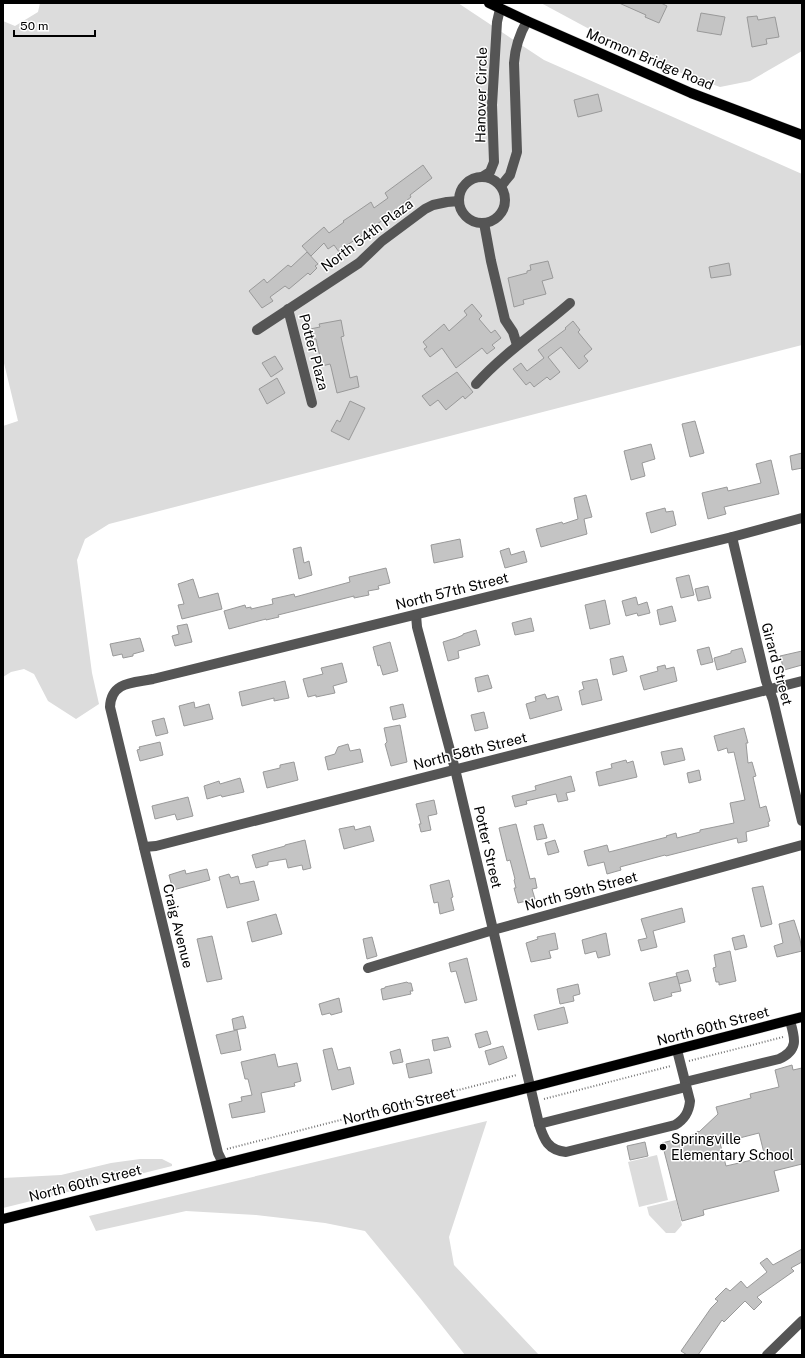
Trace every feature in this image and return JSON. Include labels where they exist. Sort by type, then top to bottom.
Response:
[{"type":"main road","name":"Mormon Bridge Road","points":[[489,3],[691,93],[802,135]]},
{"type":"main road","name":"North 60th Street","points":[[3,1218],[223,1163],[274,1152],[802,1018]]},
{"type":"street","name":"Hanover Circle","points":[[482,177],[490,172],[494,162],[492,105],[497,22],[500,9]]},
{"type":"street","points":[[501,186],[510,175],[516,152],[515,49],[520,33],[527,21]]},
{"type":"street","points":[[475,178],[489,178],[496,181],[501,186],[505,202],[503,210],[492,221],[484,223],[476,222],[469,219],[463,213],[459,201],[460,192],[463,186],[469,181],[475,178]]},
{"type":"street","name":"North 54th Plaza","points":[[257,330],[359,263],[382,241],[425,209],[433,205],[459,201]]},
{"type":"street","points":[[484,223],[505,320],[514,332],[517,345]]},
{"type":"street","points":[[476,384],[517,345],[544,326],[570,303]]},
{"type":"street","name":"Potter Plaza","points":[[288,309],[312,403]]},
{"type":"street","name":"North 57th Street","points":[[112,694],[123,685],[416,615],[732,537],[802,518]]},
{"type":"street","name":"Girard Street","points":[[732,537],[802,821]]},
{"type":"street","name":"Potter Street","points":[[416,615],[417,627],[455,769],[542,1135],[552,1148],[558,1151],[566,1152],[675,1125],[683,1119],[689,1109],[690,1101],[677,1050]]},
{"type":"street","name":"North 58th Street","points":[[144,847],[163,844],[802,681]]},
{"type":"street","name":"Craig Avenue","points":[[112,694],[110,706],[218,1153],[223,1163]]},
{"type":"street","name":"North 59th Street","points":[[368,968],[493,930],[802,845]]},
{"type":"street","points":[[539,1124],[779,1059],[787,1055],[792,1049],[794,1043],[794,1034],[790,1020]]},
{"type":"street","points":[[766,1355],[802,1321]]},
{"type":"path","points":[[534,1102],[794,1034]]},
{"type":"path","points":[[218,1153],[222,1150],[520,1074],[528,1074]]},
{"type":"shaded area","points":[[40,3],[458,3],[544,60],[802,174],[802,345],[109,524],[85,539],[77,560],[92,673],[99,704],[76,719],[48,701],[34,674],[24,669],[11,672],[3,677],[3,426],[18,421],[3,359],[3,21],[15,26],[38,12]]},
{"type":"shaded area","points":[[541,3],[802,3],[802,51],[750,81],[720,87],[676,71],[630,51]]},
{"type":"shaded area","points":[[487,1121],[449,1237],[454,1265],[539,1355],[465,1355],[365,1231],[325,1223],[256,1215],[186,1211],[96,1231],[89,1216]]},
{"type":"shaded area","points":[[657,1155],[668,1200],[639,1207],[628,1162]]},
{"type":"shaded area","points":[[140,1159],[162,1159],[172,1164],[172,1166],[3,1208],[3,1178],[61,1175],[111,1163]]},
{"type":"shaded area","points":[[676,1200],[682,1225],[675,1233],[666,1233],[649,1215],[647,1207]]},
{"type":"building","points":[[619,3],[661,3],[667,6],[659,23],[645,17],[646,15]]},
{"type":"building","points":[[701,13],[725,17],[721,35],[697,31]]},
{"type":"building","points":[[757,16],[758,20],[775,17],[779,37],[766,39],[767,44],[752,47],[747,17]]},
{"type":"building","points":[[598,94],[602,111],[578,117],[574,100]]},
{"type":"building","points":[[423,165],[432,178],[410,195],[411,197],[391,213],[392,214],[347,245],[348,246],[339,252],[334,245],[328,249],[324,243],[311,256],[302,246],[324,227],[329,233],[344,222],[343,221],[371,202],[374,208],[388,198],[385,193]]},
{"type":"building","points":[[307,252],[318,264],[315,266],[317,268],[310,275],[308,273],[289,289],[285,286],[270,297],[273,301],[262,308],[249,291],[264,279],[267,283],[288,265],[291,267]]},
{"type":"building","points":[[548,261],[553,278],[542,281],[546,294],[523,300],[524,304],[514,307],[508,278],[527,273],[527,271],[531,270],[530,265]]},
{"type":"building","points":[[729,263],[731,275],[711,278],[709,267]]},
{"type":"building","points":[[472,304],[482,316],[479,319],[491,333],[495,330],[501,338],[492,345],[495,348],[487,354],[482,348],[456,368],[442,348],[430,357],[424,349],[427,347],[423,342],[444,324],[449,331],[467,315],[464,311]]},
{"type":"building","points":[[341,320],[344,336],[341,337],[350,378],[357,376],[359,387],[337,393],[330,364],[322,366],[316,339],[312,339],[310,329],[320,327],[319,324]]},
{"type":"building","points":[[573,321],[580,330],[578,332],[592,349],[584,356],[588,361],[579,369],[561,347],[548,357],[560,372],[550,380],[547,377],[534,387],[530,382],[526,385],[513,369],[521,363],[527,371],[544,358],[538,350],[566,329],[565,328]]},
{"type":"building","points":[[275,356],[283,369],[271,377],[262,363]]},
{"type":"building","points":[[457,372],[473,392],[465,399],[463,396],[446,410],[438,400],[430,406],[422,396]]},
{"type":"building","points":[[277,378],[285,393],[267,404],[259,389]]},
{"type":"building","points":[[350,401],[365,408],[349,440],[331,431],[337,420],[340,422]]},
{"type":"building","points":[[695,421],[704,453],[690,457],[682,424]]},
{"type":"building","points":[[651,444],[655,459],[642,463],[645,476],[631,480],[624,451]]},
{"type":"building","points":[[802,453],[802,468],[792,470],[790,456]]},
{"type":"building","points":[[771,460],[779,494],[724,507],[726,514],[708,519],[702,493],[727,487],[728,491],[761,483],[756,464]]},
{"type":"building","points":[[586,495],[592,517],[584,519],[587,534],[541,547],[536,529],[562,522],[563,524],[578,519],[574,498]]},
{"type":"building","points":[[665,508],[666,512],[673,511],[676,525],[651,533],[646,513]]},
{"type":"building","points":[[460,539],[463,557],[434,563],[431,545]]},
{"type":"building","points":[[301,547],[304,563],[309,561],[312,575],[299,579],[293,549]]},
{"type":"building","points":[[509,548],[511,555],[524,551],[527,562],[505,568],[500,551]]},
{"type":"building","points":[[386,568],[390,583],[378,586],[379,589],[368,591],[369,595],[354,598],[354,596],[229,629],[224,611],[245,605],[246,608],[251,607],[251,609],[273,604],[272,599],[294,594],[295,597],[350,582],[349,577]]},
{"type":"building","points":[[689,575],[694,595],[681,598],[676,578]]},
{"type":"building","points":[[193,579],[199,598],[218,593],[222,609],[182,619],[178,605],[184,604],[178,584]]},
{"type":"building","points":[[708,586],[711,598],[698,601],[695,589]]},
{"type":"building","points":[[636,597],[638,605],[647,602],[650,613],[638,616],[637,613],[626,616],[622,601]]},
{"type":"building","points":[[605,600],[610,624],[590,629],[585,605]]},
{"type":"building","points":[[672,606],[676,621],[660,625],[657,610]]},
{"type":"building","points":[[531,618],[534,631],[515,635],[512,623]]},
{"type":"building","points":[[187,624],[192,642],[175,646],[172,636],[179,634],[177,626]]},
{"type":"building","points":[[476,630],[480,645],[458,651],[459,658],[448,661],[443,642]]},
{"type":"building","points":[[140,638],[144,651],[133,654],[133,656],[123,658],[122,654],[113,656],[110,644]]},
{"type":"building","points":[[390,642],[398,671],[383,675],[380,665],[378,666],[373,647]]},
{"type":"building","points":[[709,647],[713,662],[701,665],[697,650]]},
{"type":"building","points":[[742,648],[746,662],[717,670],[714,658]]},
{"type":"building","points":[[802,651],[802,665],[784,670],[780,656]]},
{"type":"building","points":[[623,656],[627,671],[613,675],[610,659]]},
{"type":"building","points":[[342,663],[347,682],[333,686],[335,693],[308,697],[303,679],[323,674],[321,668]]},
{"type":"building","points":[[665,665],[666,669],[674,667],[677,681],[644,690],[640,676],[658,671],[657,667]]},
{"type":"building","points":[[488,675],[492,688],[478,692],[475,678]]},
{"type":"building","points":[[597,679],[602,700],[582,705],[579,691],[584,689],[582,682]]},
{"type":"building","points":[[285,681],[289,698],[274,701],[274,698],[242,706],[239,692]]},
{"type":"building","points":[[545,694],[547,699],[558,696],[562,710],[530,719],[526,704],[536,701],[535,697]]},
{"type":"building","points":[[194,702],[195,708],[209,704],[213,719],[184,726],[179,706]]},
{"type":"building","points":[[403,704],[406,717],[393,720],[390,707]]},
{"type":"building","points":[[484,712],[488,728],[475,731],[471,715]]},
{"type":"building","points":[[164,718],[168,733],[156,736],[152,721]]},
{"type":"building","points":[[400,725],[407,762],[391,766],[385,744],[387,742],[384,728]]},
{"type":"building","points":[[744,728],[748,743],[746,743],[748,763],[752,762],[756,776],[753,777],[760,808],[766,806],[770,821],[768,822],[769,826],[746,832],[747,841],[738,843],[737,838],[620,867],[621,870],[607,874],[604,862],[588,866],[584,851],[607,845],[609,852],[667,837],[666,836],[676,833],[677,838],[700,832],[700,830],[734,823],[730,803],[745,800],[734,752],[728,753],[727,748],[718,751],[714,736]]},
{"type":"building","points":[[160,742],[163,755],[140,761],[137,750],[140,749],[139,747]]},
{"type":"building","points":[[348,744],[350,751],[360,749],[363,762],[328,770],[325,757],[335,754],[338,747]]},
{"type":"building","points":[[682,748],[685,760],[664,765],[661,752]]},
{"type":"building","points":[[626,760],[627,763],[633,761],[637,777],[599,786],[596,772],[612,768],[611,764]]},
{"type":"building","points":[[294,762],[298,780],[267,788],[263,772],[280,768],[280,765]]},
{"type":"building","points":[[699,770],[701,780],[689,783],[687,773]]},
{"type":"building","points":[[571,776],[575,791],[566,793],[568,800],[558,802],[556,794],[526,801],[527,804],[515,807],[512,796],[536,790],[535,786]]},
{"type":"building","points":[[240,778],[244,792],[222,797],[221,795],[207,799],[204,786],[219,781],[220,784]]},
{"type":"building","points":[[188,797],[193,816],[177,820],[175,814],[155,819],[152,806]]},
{"type":"building","points":[[434,800],[437,814],[428,816],[431,830],[421,832],[419,824],[421,824],[416,804]]},
{"type":"building","points":[[516,824],[530,879],[535,878],[537,888],[532,889],[535,899],[518,903],[514,888],[516,888],[515,879],[510,860],[507,861],[499,828]]},
{"type":"building","points":[[543,824],[547,838],[537,840],[534,826]]},
{"type":"building","points":[[354,826],[355,830],[370,826],[374,841],[344,849],[339,829]]},
{"type":"building","points":[[305,840],[311,868],[303,870],[302,865],[288,868],[286,859],[268,862],[268,865],[256,868],[252,855]]},
{"type":"building","points":[[555,840],[559,852],[548,855],[545,843]]},
{"type":"building","points":[[207,869],[210,880],[173,890],[169,875],[185,870],[186,874]]},
{"type":"building","points":[[229,874],[231,878],[238,876],[240,884],[254,881],[259,900],[227,908],[219,877]]},
{"type":"building","points":[[449,880],[454,910],[440,914],[438,902],[434,903],[430,885]]},
{"type":"building","points":[[763,886],[772,924],[761,927],[752,888]]},
{"type":"building","points":[[682,908],[685,922],[653,931],[657,947],[641,951],[638,940],[647,938],[641,919]]},
{"type":"building","points":[[276,914],[282,934],[252,942],[247,922]]},
{"type":"building","points":[[794,920],[802,951],[777,957],[774,946],[783,943],[779,924]]},
{"type":"building","points":[[555,933],[558,949],[549,951],[551,958],[531,962],[526,943],[538,939],[537,937]]},
{"type":"building","points":[[606,933],[610,955],[598,958],[596,951],[585,954],[582,940]]},
{"type":"building","points":[[744,935],[747,947],[735,950],[732,938]]},
{"type":"building","points":[[212,936],[222,979],[207,982],[197,939]]},
{"type":"building","points":[[372,937],[377,956],[367,959],[363,939]]},
{"type":"building","points":[[730,951],[736,981],[719,985],[719,982],[716,982],[713,968],[716,967],[714,955]]},
{"type":"building","points":[[467,958],[477,1000],[465,1003],[456,971],[451,972],[449,963]]},
{"type":"building","points":[[688,970],[691,981],[679,984],[676,973]]},
{"type":"building","points":[[677,976],[681,991],[671,993],[672,996],[654,1001],[649,983]]},
{"type":"building","points":[[407,982],[411,983],[413,991],[410,991],[411,994],[383,1000],[381,989]]},
{"type":"building","points":[[578,984],[580,994],[573,996],[574,1001],[560,1004],[557,989]]},
{"type":"building","points":[[339,998],[342,1012],[331,1015],[330,1013],[322,1015],[319,1004]]},
{"type":"building","points":[[564,1007],[568,1023],[538,1030],[534,1015]]},
{"type":"building","points":[[243,1016],[246,1028],[234,1030],[232,1019]]},
{"type":"building","points":[[237,1030],[241,1050],[221,1054],[216,1035]]},
{"type":"building","points":[[487,1031],[491,1044],[479,1048],[475,1034]]},
{"type":"building","points":[[448,1037],[451,1047],[434,1051],[432,1040]]},
{"type":"building","points":[[503,1046],[507,1058],[489,1065],[485,1051]]},
{"type":"building","points":[[332,1048],[338,1070],[350,1067],[354,1084],[332,1090],[323,1050]]},
{"type":"building","points":[[400,1049],[403,1062],[393,1064],[390,1052]]},
{"type":"building","points":[[275,1054],[278,1067],[297,1063],[301,1081],[294,1083],[295,1086],[261,1093],[265,1112],[232,1118],[229,1104],[242,1101],[241,1097],[252,1095],[248,1079],[245,1079],[241,1062]]},
{"type":"building","points":[[429,1059],[432,1073],[409,1078],[406,1064]]},
{"type":"building","name":"Springville Elementary School","points":[[792,1065],[793,1070],[802,1068],[802,1164],[774,1171],[779,1191],[703,1210],[704,1215],[682,1221],[662,1143],[693,1135],[698,1131],[699,1132],[718,1114],[716,1107],[751,1098],[750,1094],[779,1087],[775,1070]],"holes":[[[759,1133],[765,1157],[726,1166],[720,1143]]]},
{"type":"building","points":[[645,1142],[648,1156],[630,1160],[627,1146]]},
{"type":"building","points":[[802,1249],[802,1262],[791,1268],[794,1271],[757,1297],[762,1302],[754,1310],[745,1301],[724,1322],[722,1320],[698,1355],[687,1355],[681,1351],[711,1308],[718,1301],[715,1299],[726,1288],[730,1291],[741,1281],[747,1288],[767,1272],[760,1263],[767,1258],[773,1265]]},
{"type":"place","name":"Springville Elementary School","points":[[663,1147]]}]
